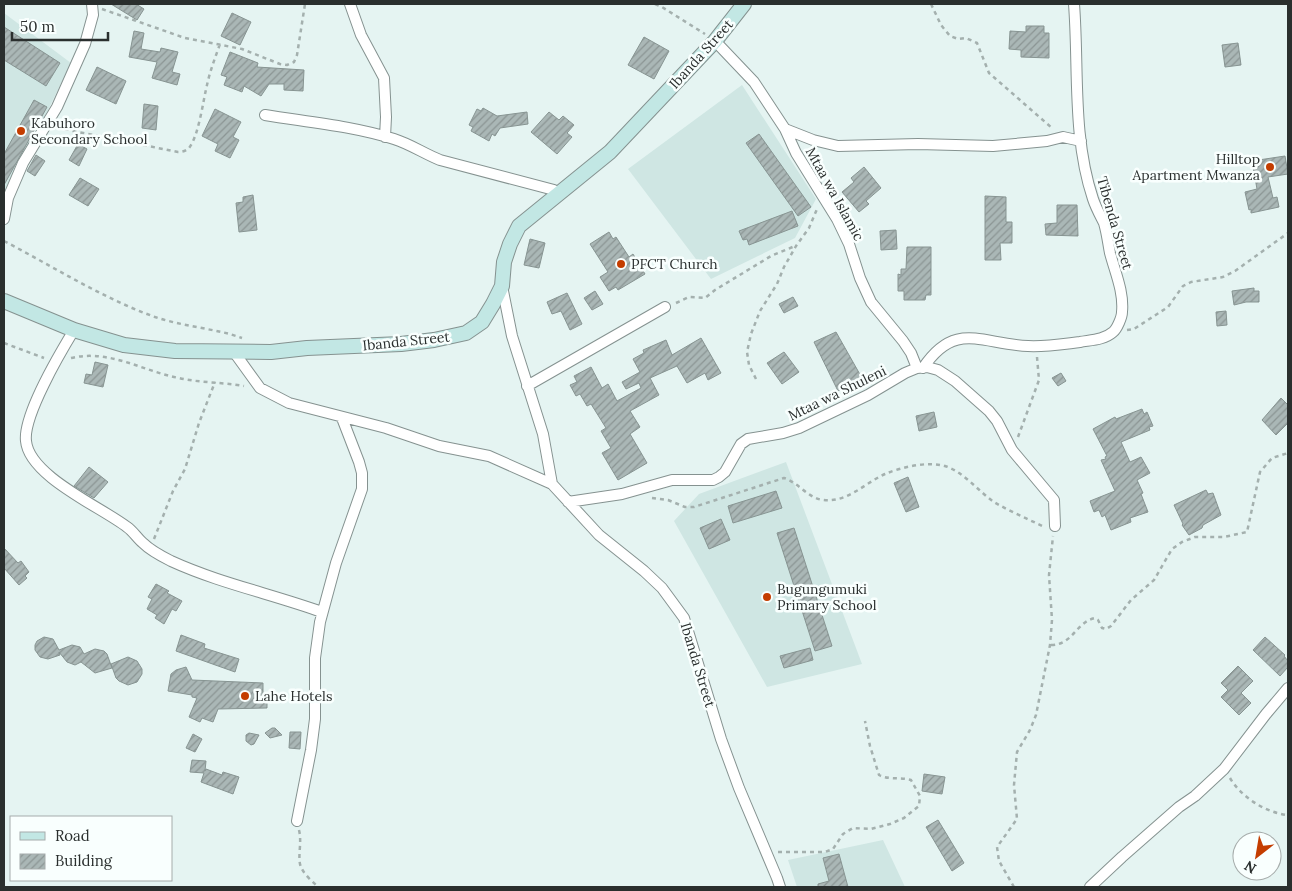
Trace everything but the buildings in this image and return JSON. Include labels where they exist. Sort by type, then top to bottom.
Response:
[{"type":"street","points":[[350,4],[360,35],[384,78],[385,137]]},
{"type":"street","name":"Ibanda Street","points":[[4,301],[74,330],[124,345],[175,351],[271,352],[308,348],[401,344],[434,340],[466,333],[482,322],[502,286],[504,262],[519,226],[610,152],[716,41],[744,4]]},
{"type":"street","name":"Tibenda Street","points":[[1074,4],[1077,38],[1079,131],[1093,201],[1104,225],[1122,297],[1122,314],[1114,332]]},
{"type":"street","points":[[4,219],[8,198],[23,163],[57,107],[85,44],[93,15],[92,5]]},
{"type":"street","name":"Mtaa wa Islamic","points":[[716,41],[754,82],[785,128],[796,153],[823,196],[849,244],[860,278],[871,302],[903,340],[920,368]]},
{"type":"street","points":[[265,115],[360,131],[395,139],[440,160],[554,190],[558,195]]},
{"type":"street","points":[[785,128],[813,140],[838,146],[918,144],[993,146],[1047,141],[1063,137],[1081,140]]},
{"type":"street","points":[[502,286],[512,336],[543,434],[552,484]]},
{"type":"street","points":[[527,386],[665,307]]},
{"type":"street","points":[[74,330],[54,363],[33,409],[27,429],[26,444],[45,472],[71,492],[126,526],[150,549],[173,562],[201,573],[322,612]]},
{"type":"street","points":[[920,368],[932,353],[942,345],[954,340],[975,338],[1028,346],[1100,339],[1114,332]]},
{"type":"street","points":[[234,352],[260,388],[289,403],[386,428],[439,446],[489,456],[552,484]]},
{"type":"street","points":[[920,368],[938,370],[989,411],[997,421],[1012,450],[1054,500],[1055,526]]},
{"type":"street","name":"Mtaa wa Shuleni","points":[[568,502],[631,492],[672,480],[707,480],[719,477],[725,472],[741,444],[748,439],[783,433],[799,428],[868,396],[905,373],[920,368]]},
{"type":"street","points":[[296,821],[311,750],[315,719],[315,646],[322,612],[336,563],[362,489],[362,473],[359,462],[342,418]]},
{"type":"street","name":"Ibanda Street","points":[[552,484],[599,535],[662,588],[684,618],[720,739],[780,887]]},
{"type":"street","points":[[1090,887],[1224,769],[1288,688]]},
{"type":"path","points":[[92,5],[185,38],[242,49],[287,65],[294,62],[297,55],[305,4]]},
{"type":"path","points":[[655,4],[716,41]]},
{"type":"path","points":[[931,4],[941,25],[950,36],[958,39],[966,38],[977,44],[989,72],[1063,137]]},
{"type":"path","points":[[46,123],[72,131],[178,152],[184,151],[193,140],[202,112],[207,84],[220,44]]},
{"type":"path","points":[[756,379],[749,365],[747,352],[751,334],[760,311],[777,284],[796,246],[809,228],[823,196]]},
{"type":"path","points":[[1114,332],[1134,328],[1168,306],[1183,286],[1191,282],[1223,277],[1235,271],[1288,233]]},
{"type":"path","points":[[4,241],[96,291],[157,318],[246,339]]},
{"type":"path","points":[[665,307],[689,297],[705,298],[771,256],[796,246]]},
{"type":"path","points":[[4,342],[54,363],[79,356],[108,357],[179,378],[260,388]]},
{"type":"path","points":[[1012,450],[1039,380],[1036,354],[1028,346]]},
{"type":"path","points":[[150,549],[173,491],[185,469],[199,423],[215,382]]},
{"type":"path","points":[[1050,645],[1067,641],[1091,619],[1095,618],[1098,620],[1102,628],[1106,629],[1111,626],[1131,600],[1154,580],[1172,549],[1182,542],[1196,537],[1224,538],[1247,532],[1260,472],[1272,458],[1288,453]]},
{"type":"path","points":[[631,492],[668,500],[684,507],[694,507],[784,478],[793,481],[809,494],[823,500],[840,500],[885,474],[917,464],[944,466],[962,476],[994,502],[1042,526],[1055,526],[1049,575],[1052,620],[1050,645],[1036,715],[1030,730],[1017,752],[1014,786],[1017,819],[997,847],[998,862],[1014,887]]},
{"type":"path","points":[[766,852],[825,852],[833,849],[843,834],[854,828],[871,829],[890,824],[904,818],[919,806],[920,796],[912,780],[884,778],[879,775],[865,721]]},
{"type":"path","points":[[1224,769],[1244,795],[1267,808],[1282,814],[1288,814]]},
{"type":"path","points":[[296,821],[301,840],[300,864],[307,876],[318,887]]},
{"type":"shaded area","name":"Kabuhoro Secondary School","points":[[4,13],[71,63],[4,200]]},
{"type":"shaded area","points":[[742,85],[816,199],[795,238],[711,279],[628,169]]},
{"type":"shaded area","points":[[786,462],[862,664],[767,687],[674,521],[699,494]]},
{"type":"shaded area","points":[[883,840],[905,887],[797,887],[788,860]]},
{"type":"place","name":"Kabuhoro Secondary School","points":[[21,131]]},
{"type":"place","name":"Hilltop Apartment Mwanza","points":[[1270,167]]},
{"type":"place","name":"PFCT Church","points":[[621,264]]},
{"type":"place","name":"Bugungumuki Primary School","points":[[767,597]]},
{"type":"place","name":"Lahe Hotels","points":[[245,696]]}]
